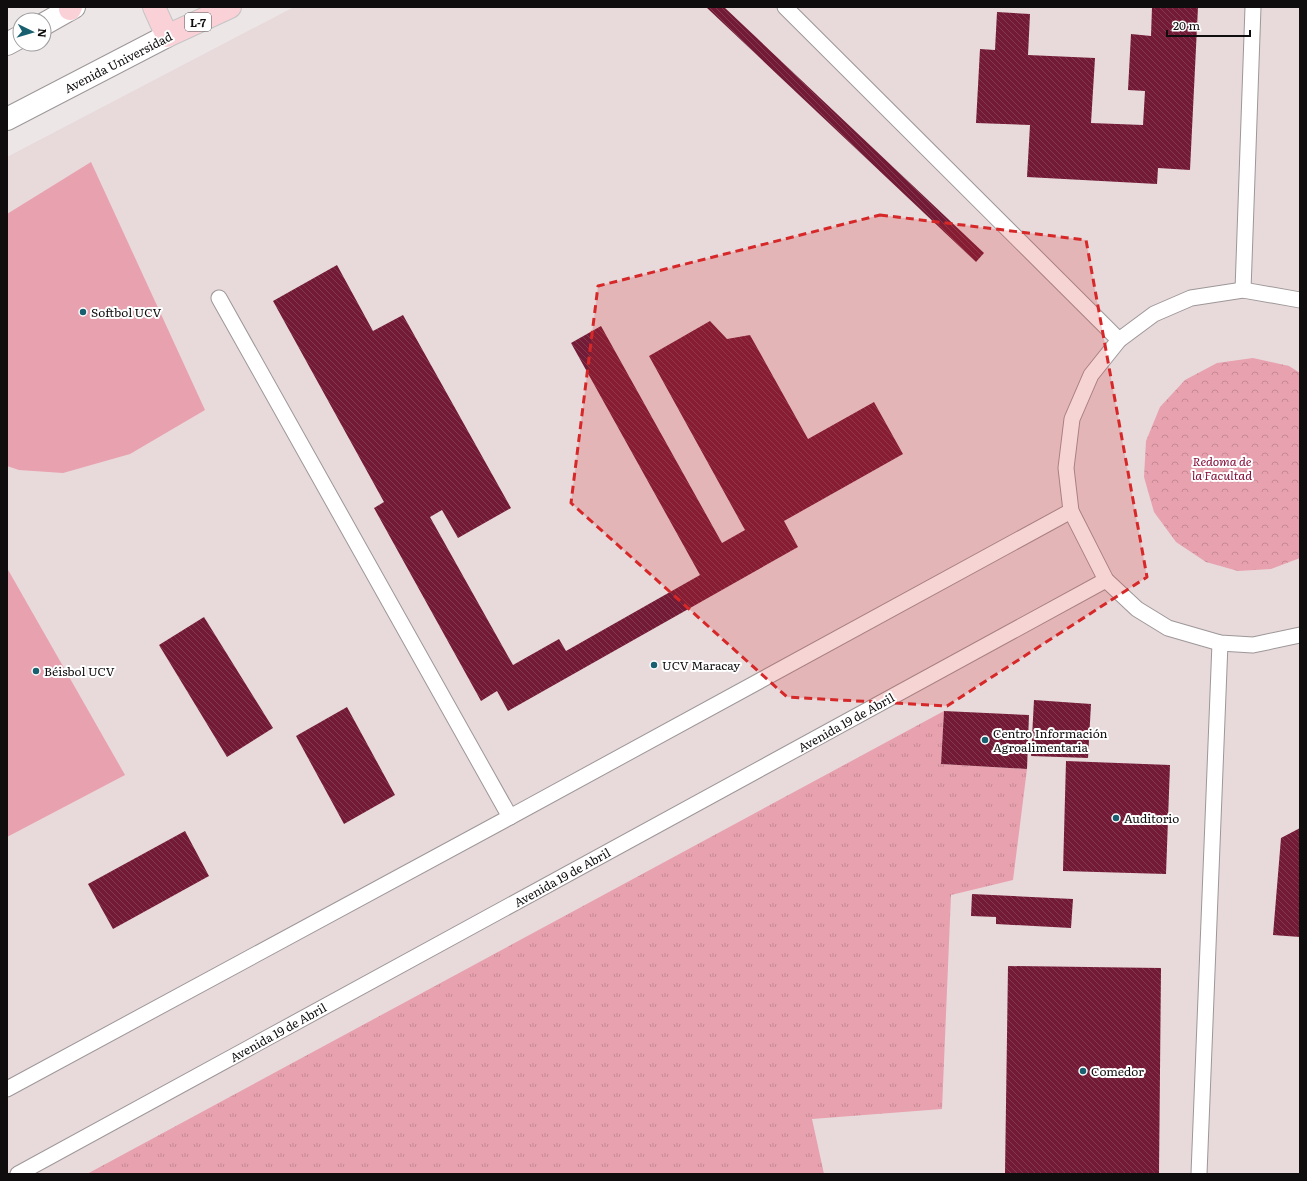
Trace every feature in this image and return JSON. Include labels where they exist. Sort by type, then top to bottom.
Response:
[{"type":"main road","points":[[154,7],[167,36]]},
{"type":"main road","name":"Avenida Universidad","points":[[167,36],[223,9]]},
{"type":"street","points":[[52,19],[71,8]]},
{"type":"street","name":"Avenida Universidad","points":[[7,119],[167,36]]},
{"type":"lane","points":[[785,7],[1119,340]]},
{"type":"lane","points":[[1243,290],[1253,7]]},
{"type":"lane","points":[[1300,300],[1243,290],[1191,298],[1154,314],[1119,340],[1091,375],[1072,419],[1066,468],[1071,511],[1106,580],[1137,609],[1168,628],[1220,644],[1253,645],[1300,635]]},
{"type":"lane","points":[[219,298],[510,817]]},
{"type":"lane","points":[[7,1088],[510,817],[1071,511]]},
{"type":"lane","name":"Avenida 19 de Abril","points":[[18,1174],[1106,580]]},
{"type":"lane","points":[[1199,1174],[1220,644]]},
{"type":"highlighted area","points":[[880,215],[1086,240],[1147,577],[947,706],[787,697],[571,503],[598,286]]},
{"type":"shaded area","name":"UCV Maracay","points":[[294,7],[1300,7],[1300,1174],[7,1174],[7,157]]},
{"type":"green space","name":"Softbol UCV","points":[[91,162],[205,410],[130,454],[63,473],[19,470],[7,466],[7,214]]},
{"type":"green space","name":"Redoma de la Facultad","points":[[1253,358],[1289,366],[1300,373],[1300,558],[1271,569],[1238,571],[1206,562],[1176,542],[1154,512],[1144,477],[1146,441],[1160,407],[1185,380],[1217,363]]},
{"type":"green space","name":"Béisbol UCV","points":[[7,568],[125,775],[7,837]]},
{"type":"green space","points":[[944,711],[941,764],[1027,769],[1013,880],[951,895],[942,1109],[812,1119],[824,1174],[87,1174]]},
{"type":"building","points":[[706,7],[724,7],[984,253],[976,262]]},
{"type":"building","points":[[1152,7],[1198,7],[1190,170],[1158,168],[1157,184],[1027,177],[1030,125],[976,123],[980,49],[995,50],[997,12],[1030,14],[1028,55],[1095,58],[1091,123],[1143,125],[1145,91],[1128,90],[1131,34],[1151,36]]},
{"type":"building","points":[[337,265],[373,331],[403,315],[511,508],[458,538],[442,510],[430,517],[513,665],[559,639],[566,651],[700,575],[571,343],[601,326],[722,543],[745,530],[649,356],[710,321],[727,339],[750,335],[808,439],[874,402],[903,454],[784,521],[798,547],[508,711],[497,691],[481,701],[374,508],[384,502],[273,301]]},
{"type":"building","points":[[204,617],[273,728],[227,757],[159,645]]},
{"type":"building","points":[[1034,700],[1091,704],[1088,758],[1031,756]]},
{"type":"building","points":[[347,707],[395,795],[344,824],[296,736]]},
{"type":"building","name":"Centro Información Agroalimentaria","points":[[944,711],[1029,715],[1027,769],[941,764]]},
{"type":"building","name":"Auditorio","points":[[1066,761],[1170,765],[1166,874],[1063,871]]},
{"type":"building","points":[[1300,828],[1300,937],[1273,935],[1281,838]]},
{"type":"building","points":[[185,831],[209,876],[113,929],[88,884]]},
{"type":"building","points":[[972,894],[1073,899],[1071,928],[996,924],[996,917],[971,916]]},
{"type":"building","name":"Comedor","points":[[1008,966],[1161,968],[1159,1174],[1005,1174]]},
{"type":"place","name":"Softbol UCV","points":[[83,312]]},
{"type":"place","name":"UCV Maracay","points":[[654,665]]},
{"type":"place","name":"Béisbol UCV","points":[[36,671]]},
{"type":"place","name":"Centro Información Agroalimentaria","points":[[985,740]]},
{"type":"place","name":"Auditorio","points":[[1116,818]]},
{"type":"place","name":"Comedor","points":[[1083,1071]]}]
